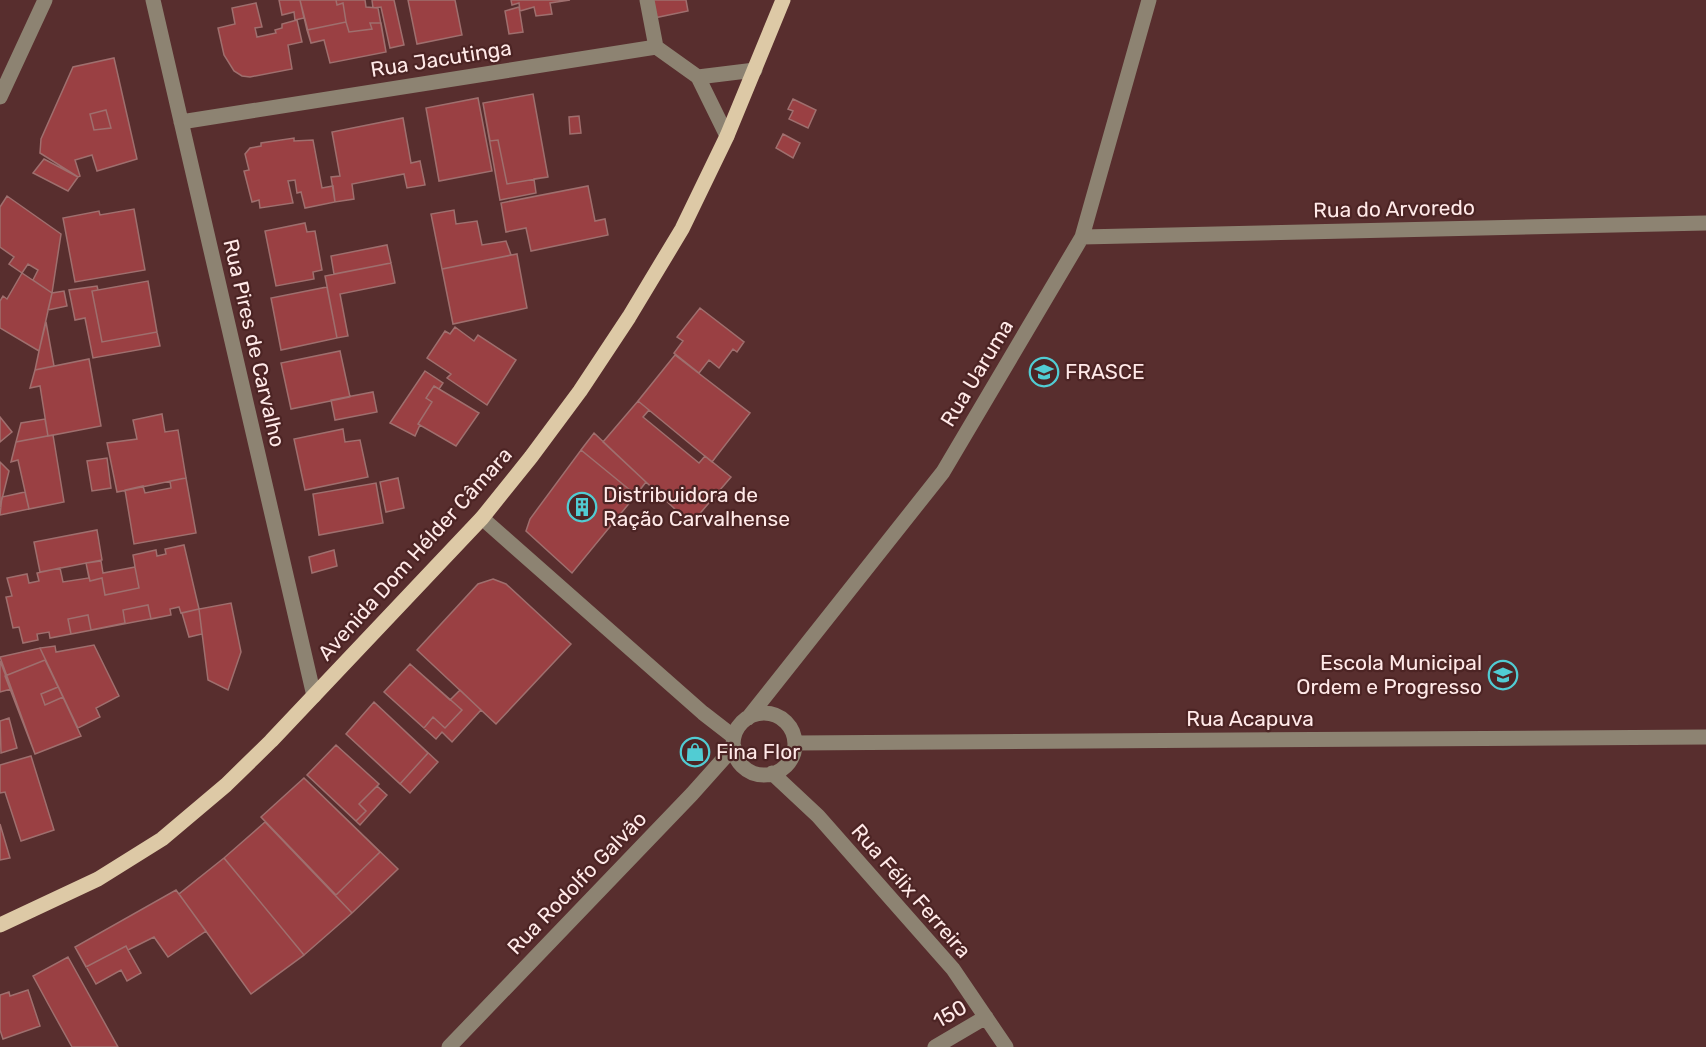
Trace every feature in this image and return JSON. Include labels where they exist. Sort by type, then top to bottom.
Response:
[{"type":"main road","name":"Avenida Dom Hélder Câmara","points":[[0,925],[98,879],[162,839],[226,785],[314,696],[482,518],[580,392],[682,229],[727,136],[783,0]]},
{"type":"street","points":[[0,97],[45,0]]},
{"type":"street","name":"Rua Pires de Carvalho","points":[[153,0],[314,696]]},
{"type":"street","points":[[647,0],[656,46],[698,77],[727,136]]},
{"type":"street","points":[[1148,3],[1163,0]]},
{"type":"street","name":"Rua Uaruma","points":[[748,718],[943,472],[1082,237],[1148,3]]},
{"type":"street","name":"Rua Jacutinga","points":[[181,122],[656,46]]},
{"type":"street","points":[[698,77],[755,70]]},
{"type":"street","name":"Rua do Arvoredo","points":[[1082,237],[1706,223]]},
{"type":"street","points":[[482,518],[734,742]]},
{"type":"street","points":[[769,713],[781,717],[791,727],[795,743],[794,752],[788,764],[778,772],[755,773],[744,767],[737,758],[734,742],[738,727],[748,718],[756,714],[769,713]]},
{"type":"street","name":"Rua Acapuva","points":[[795,743],[1706,737]]},
{"type":"street","name":"Rua Rodolfo Galvão","points":[[449,1047],[692,794],[734,742]]},
{"type":"street","name":"Rua Félix Ferreira","points":[[772,773],[818,816],[953,969],[1006,1047]]},
{"type":"street","name":"150","points":[[935,1047],[986,1017]]},
{"type":"building","points":[[279,0],[300,0],[304,18],[295,20],[294,12],[282,15]]},
{"type":"building","points":[[300,0],[336,0],[337,5],[343,3],[346,22],[307,30]]},
{"type":"building","points":[[300,0],[365,0],[366,7],[378,8],[386,52],[330,63],[324,40],[311,43]]},
{"type":"building","points":[[372,0],[394,0],[404,45],[390,48],[381,7],[373,8]]},
{"type":"building","points":[[408,0],[455,0],[462,35],[417,44]]},
{"type":"building","points":[[511,0],[570,0],[550,3],[552,14],[536,16],[534,7],[520,11],[519,3],[512,5]]},
{"type":"building","points":[[651,0],[686,0],[688,11],[654,18]]},
{"type":"building","points":[[256,3],[262,27],[255,28],[257,37],[276,33],[275,30],[282,28],[282,24],[297,20],[302,42],[288,45],[292,69],[250,77],[242,76],[234,71],[224,55],[218,28],[235,24],[232,8]]},
{"type":"building","points":[[519,7],[523,32],[509,34],[505,11]]},
{"type":"building","points":[[346,22],[349,32],[372,29],[370,23],[381,23],[386,52],[330,63],[324,40],[311,43],[307,30]]},
{"type":"building","points":[[114,58],[137,159],[97,171],[92,155],[75,160],[80,176],[78,177],[40,153],[41,139],[73,67]]},
{"type":"building","points":[[533,94],[548,177],[507,184],[498,140],[490,141],[483,103]]},
{"type":"building","points":[[533,94],[548,177],[534,179],[536,193],[500,200],[483,103]]},
{"type":"building","points":[[478,98],[492,171],[439,181],[426,108]]},
{"type":"building","points":[[793,99],[816,110],[808,128],[789,119],[793,111],[788,109]]},
{"type":"building","points":[[106,110],[111,128],[94,130],[90,114]]},
{"type":"building","points":[[579,116],[581,133],[570,134],[569,117]]},
{"type":"building","points":[[403,118],[411,163],[420,161],[425,185],[407,188],[404,174],[352,184],[354,199],[335,202],[331,177],[340,176],[332,132]]},
{"type":"building","points":[[783,134],[800,143],[793,158],[776,148]]},
{"type":"building","points":[[294,138],[294,141],[313,140],[322,188],[333,186],[335,202],[305,208],[301,192],[297,193],[295,180],[288,181],[293,203],[260,208],[259,200],[252,202],[244,171],[249,170],[245,154],[250,148],[261,146],[261,143]]},
{"type":"building","points":[[44,159],[78,177],[68,191],[33,173]]},
{"type":"building","points":[[588,186],[595,221],[605,219],[608,235],[531,251],[526,228],[506,232],[501,203]]},
{"type":"building","points":[[7,196],[61,234],[52,293],[33,280],[38,270],[28,264],[22,273],[9,264],[14,257],[0,247],[0,207]]},
{"type":"building","points":[[134,209],[145,270],[75,282],[63,218],[99,211],[100,215]]},
{"type":"building","points":[[454,210],[456,224],[477,221],[482,245],[506,241],[511,255],[442,269],[431,214]]},
{"type":"building","points":[[305,223],[307,232],[315,231],[322,270],[313,272],[314,279],[276,286],[265,231]]},
{"type":"building","points":[[387,245],[391,263],[334,274],[331,256]]},
{"type":"building","points":[[517,254],[527,308],[453,324],[442,269]]},
{"type":"building","points":[[391,263],[395,283],[340,294],[348,336],[337,338],[325,276]]},
{"type":"building","points":[[22,273],[52,293],[39,351],[0,328],[0,301],[3,296],[7,299]]},
{"type":"building","points":[[148,281],[157,332],[102,342],[92,291]]},
{"type":"building","points":[[97,286],[98,290],[92,291],[102,342],[157,332],[160,346],[93,358],[85,318],[75,320],[69,290]]},
{"type":"building","points":[[327,287],[337,338],[281,350],[271,298]]},
{"type":"building","points":[[64,291],[67,306],[48,310],[52,293]]},
{"type":"building","points":[[700,308],[744,342],[737,352],[733,349],[719,368],[709,360],[699,373],[674,353],[683,341],[677,337]]},
{"type":"building","points":[[46,322],[54,366],[35,370],[39,351]]},
{"type":"building","points":[[455,327],[474,341],[478,335],[516,360],[487,405],[447,378],[451,374],[427,358],[445,331],[450,334]]},
{"type":"building","points":[[340,351],[350,397],[291,409],[281,363]]},
{"type":"building","points":[[675,355],[750,413],[712,462],[638,401]]},
{"type":"building","points":[[89,359],[101,426],[48,436],[40,386],[30,388],[35,370]]},
{"type":"building","points":[[425,371],[443,383],[439,389],[479,413],[456,446],[420,425],[415,436],[390,423]]},
{"type":"building","points":[[434,386],[479,413],[456,446],[418,424],[432,402],[426,398]]},
{"type":"building","points":[[373,392],[377,412],[335,420],[331,400]]},
{"type":"building","points":[[638,401],[649,410],[643,417],[699,463],[705,456],[731,477],[691,524],[603,442]]},
{"type":"building","points":[[162,414],[165,432],[178,430],[186,478],[117,492],[107,443],[137,439],[133,420]]},
{"type":"building","points":[[0,417],[12,432],[0,442]]},
{"type":"building","points":[[45,419],[48,436],[16,442],[21,423]]},
{"type":"building","points":[[343,429],[345,442],[360,440],[368,477],[305,490],[294,439]]},
{"type":"building","points":[[594,433],[646,482],[636,495],[581,450]]},
{"type":"building","points":[[53,435],[64,502],[29,509],[18,460],[11,462],[16,442]]},
{"type":"building","name":"Distribuidora de Ração Carvalhense","points":[[581,450],[636,495],[572,573],[526,531],[530,519]]},
{"type":"building","points":[[107,458],[111,488],[92,491],[87,461]]},
{"type":"building","points":[[0,462],[9,471],[0,507]]},
{"type":"building","points":[[186,478],[196,533],[134,544],[125,490],[143,486],[145,493],[171,488],[170,481]]},
{"type":"building","points":[[398,478],[404,508],[386,512],[380,482]]},
{"type":"building","points":[[376,483],[383,523],[319,535],[313,494]]},
{"type":"building","points":[[25,492],[29,509],[0,515],[2,497]]},
{"type":"building","points":[[97,530],[102,560],[40,572],[34,542]]},
{"type":"building","points":[[184,545],[199,609],[181,613],[179,607],[170,609],[171,615],[151,619],[148,605],[123,610],[125,623],[91,630],[88,615],[68,619],[71,634],[50,638],[49,632],[37,634],[38,640],[23,643],[19,627],[13,628],[6,597],[12,596],[7,578],[27,574],[29,583],[39,581],[37,573],[60,568],[63,582],[89,578],[86,563],[101,561],[103,573],[135,567],[133,555],[156,550],[157,556],[166,554],[165,549]]},
{"type":"building","points":[[184,545],[199,609],[181,613],[179,607],[170,609],[171,615],[50,638],[49,632],[37,634],[38,640],[23,643],[19,627],[13,628],[6,597],[12,596],[7,578],[27,574],[29,583],[39,581],[37,573],[60,568],[63,582],[89,578],[86,563],[101,561],[103,573],[135,567],[133,555],[156,550],[157,556],[166,554],[165,549]]},
{"type":"building","points":[[334,550],[337,566],[312,573],[309,557]]},
{"type":"building","points":[[101,561],[103,573],[135,567],[139,588],[105,595],[102,578],[90,581],[86,563]]},
{"type":"building","points":[[493,579],[506,584],[571,644],[496,724],[417,650],[478,584]]},
{"type":"building","points":[[231,603],[241,652],[228,690],[208,680],[199,609]]},
{"type":"building","points":[[199,609],[202,634],[189,637],[182,613]]},
{"type":"building","points":[[94,645],[119,696],[96,708],[100,717],[78,728],[40,648],[55,646],[56,652]]},
{"type":"building","points":[[40,648],[81,736],[35,754],[0,657]]},
{"type":"building","points":[[45,660],[58,687],[41,694],[45,705],[63,697],[81,736],[35,754],[5,676]]},
{"type":"building","points":[[0,661],[11,689],[0,692]]},
{"type":"building","points":[[410,664],[462,710],[445,728],[433,717],[424,728],[384,692]]},
{"type":"building","points":[[410,664],[450,700],[460,690],[481,710],[452,742],[442,732],[436,739],[384,692]]},
{"type":"building","points":[[374,702],[438,762],[410,793],[346,734]]},
{"type":"building","points":[[374,702],[428,753],[400,784],[346,734]]},
{"type":"building","points":[[9,718],[17,748],[1,753],[0,721]]},
{"type":"building","points":[[336,745],[379,784],[359,804],[366,811],[356,821],[307,775]]},
{"type":"building","points":[[336,745],[379,784],[377,786],[387,795],[360,825],[307,775]]},
{"type":"building","points":[[31,756],[54,830],[21,841],[5,792],[0,793],[0,765]]},
{"type":"building","points":[[304,778],[380,852],[336,895],[261,817]]},
{"type":"building","points":[[304,778],[398,869],[352,913],[261,817]]},
{"type":"building","points":[[265,822],[352,913],[304,955],[224,858]]},
{"type":"building","points":[[0,824],[10,858],[0,860]]},
{"type":"building","points":[[224,858],[304,955],[251,994],[179,894]]},
{"type":"building","points":[[176,890],[206,931],[168,957],[154,937],[128,950],[141,973],[127,981],[121,970],[96,984],[75,947]]},
{"type":"building","points":[[176,890],[206,931],[168,957],[154,937],[128,950],[126,946],[86,967],[75,947]]},
{"type":"building","points":[[68,957],[118,1047],[72,1047],[33,976]]},
{"type":"building","points":[[68,957],[118,1047],[72,1047],[33,976]]},
{"type":"building","points":[[28,990],[40,1026],[3,1039],[0,1030],[0,995],[9,992],[10,996]]},
{"type":"place","name":"FRASCE","points":[[1044,372]]},
{"type":"place","name":"Distribuidora de Ração Carvalhense","points":[[582,507]]},
{"type":"place","name":"Escola Municipal Ordem e Progresso","points":[[1503,675]]},
{"type":"place","name":"Fina Flor","points":[[695,752]]}]
